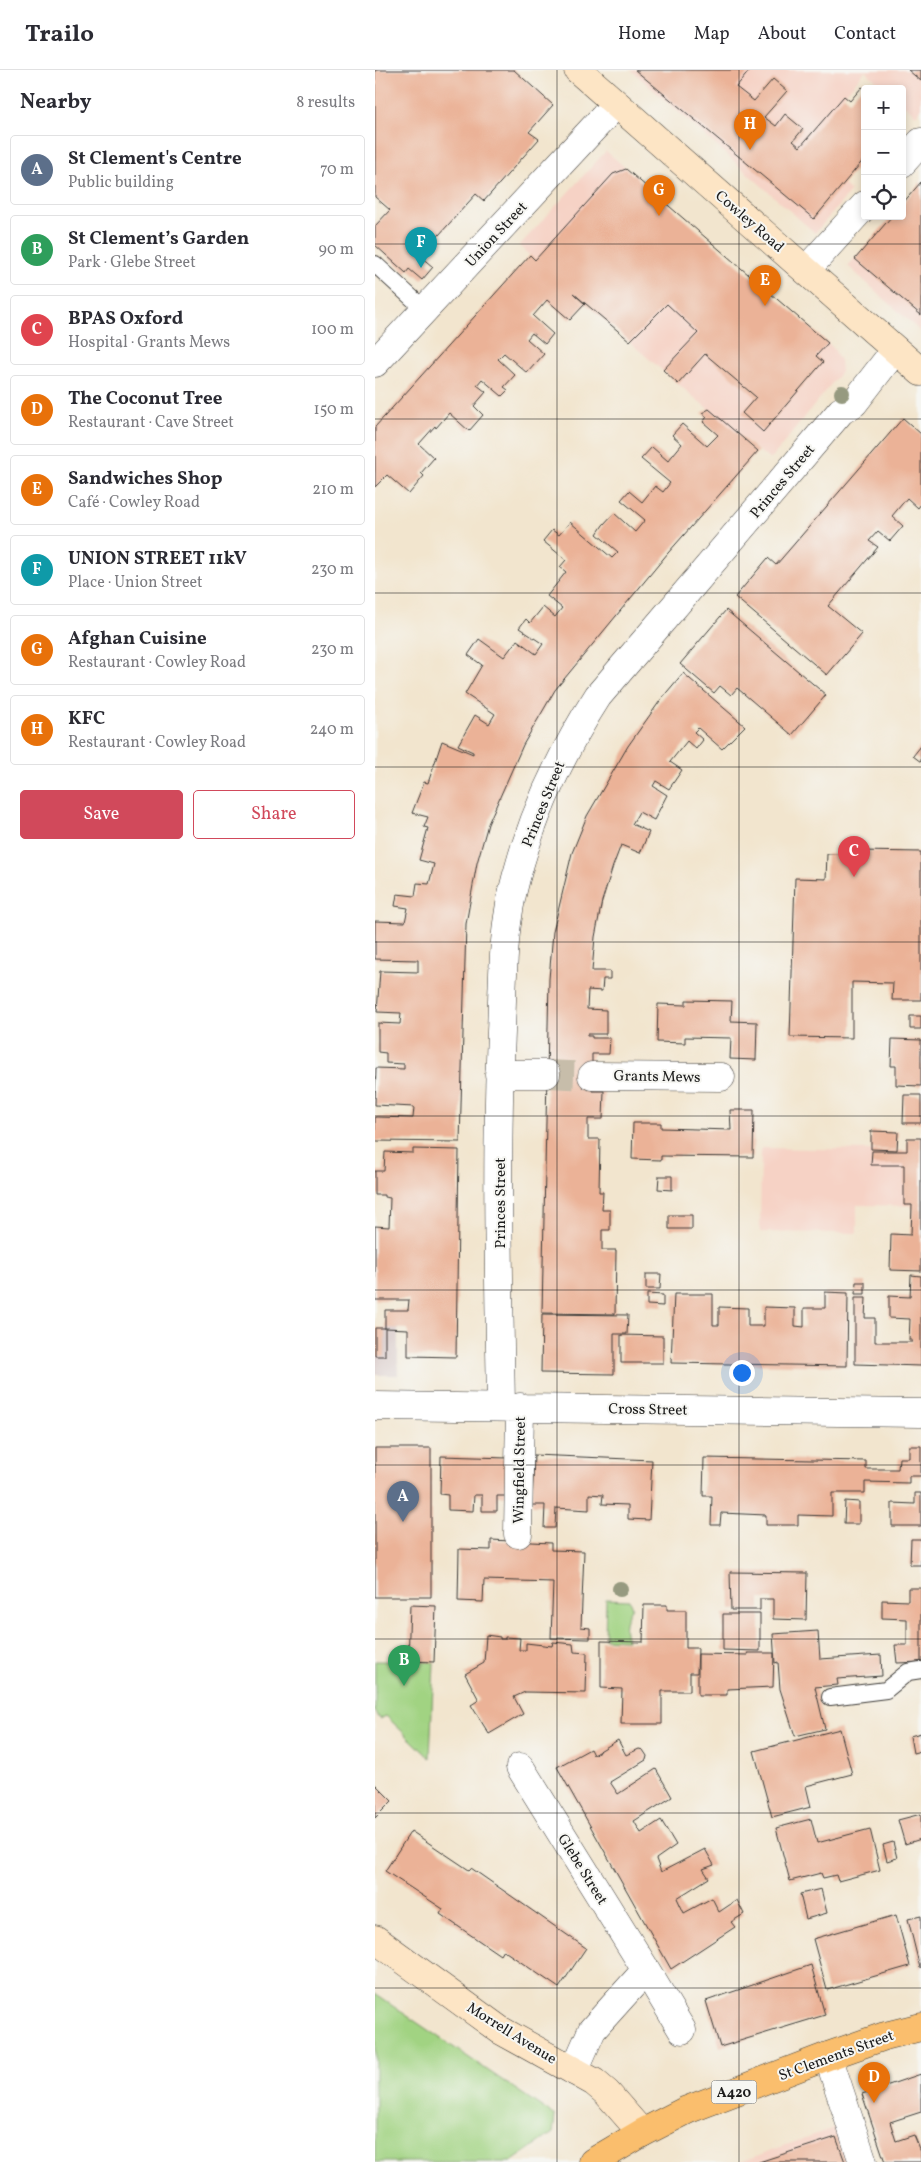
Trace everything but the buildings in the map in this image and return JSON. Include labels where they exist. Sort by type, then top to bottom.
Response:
[{"type":"main road","name":"Cowley Road","points":[[579,70],[921,372]]},
{"type":"main road","name":"Morrell Avenue","points":[[375,1939],[501,2030],[607,2092],[642,2132]]},
{"type":"main road","name":"St Clements Street","points":[[642,2132],[687,2110],[828,2056],[885,2036],[921,2027]]},
{"type":"main road","name":"A420","points":[[593,2162],[642,2132]]},
{"type":"street","name":"Union Street","points":[[375,363],[616,104]]},
{"type":"street","points":[[906,159],[921,142]]},
{"type":"street","points":[[806,270],[861,209]]},
{"type":"street","name":"Princes Street","points":[[510,1407],[499,1074],[505,940],[515,880],[533,821],[573,736],[598,696],[841,411],[854,403],[895,350]]},
{"type":"street","points":[[499,1074],[546,1074]]},
{"type":"street","name":"Grants Mews","points":[[592,1076],[721,1077]]},
{"type":"street","name":"Cross Street","points":[[375,1406],[921,1413]]},
{"type":"street","name":"Wingfield Street","points":[[510,1407],[518,1534]]},
{"type":"street","name":"Glebe Street","points":[[519,1768],[682,2030]]},
{"type":"street","points":[[574,2071],[592,2030],[646,1970]]},
{"type":"street","points":[[828,2056],[863,2162]]},
{"type":"lane","points":[[375,264],[425,310]]},
{"type":"lane","points":[[830,1697],[886,1690],[908,1672],[921,1670]]},
{"type":"shaded area","points":[[631,70],[921,70],[921,109],[916,115],[906,106],[906,85],[881,85],[865,71],[800,147],[851,191],[815,233]]},
{"type":"shaded area","points":[[606,151],[834,349],[840,361],[841,372],[770,460],[678,384],[519,246]]},
{"type":"shaded area","points":[[921,183],[921,332],[848,266],[888,220],[906,220],[906,209]]},
{"type":"shaded area","points":[[761,1148],[921,1151],[921,1206],[857,1205],[857,1233],[760,1232]]},
{"type":"shaded area","points":[[375,1328],[398,1328],[398,1375],[375,1375]]},
{"type":"shaded area","points":[[836,2127],[848,2162],[740,2162]]},
{"type":"green space","points":[[606,1599],[629,1600],[632,1607],[625,1623],[627,1640],[605,1639]]},
{"type":"green space","points":[[375,1661],[434,1662],[430,1758],[386,1716],[380,1719],[375,1711]]},
{"type":"green space","points":[[375,1994],[555,2116],[553,2133],[511,2162],[375,2162]]},
{"type":"tunnel","points":[[546,1074],[592,1076]]},
{"type":"place","name":"KFC","points":[[750,150]]},
{"type":"place","name":"Afghan Cuisine","points":[[659,216]]},
{"type":"place","name":"UNION STREET 11kV","points":[[421,268]]},
{"type":"place","name":"Sandwiches Shop","points":[[765,306]]},
{"type":"place","name":"BPAS Oxford","points":[[854,877]]},
{"type":"place","name":"St Clement's Centre","points":[[403,1522]]},
{"type":"place","name":"St Clement’s Garden","points":[[404,1686]]},
{"type":"place","name":"The Coconut Tree","points":[[874,2103]]}]
